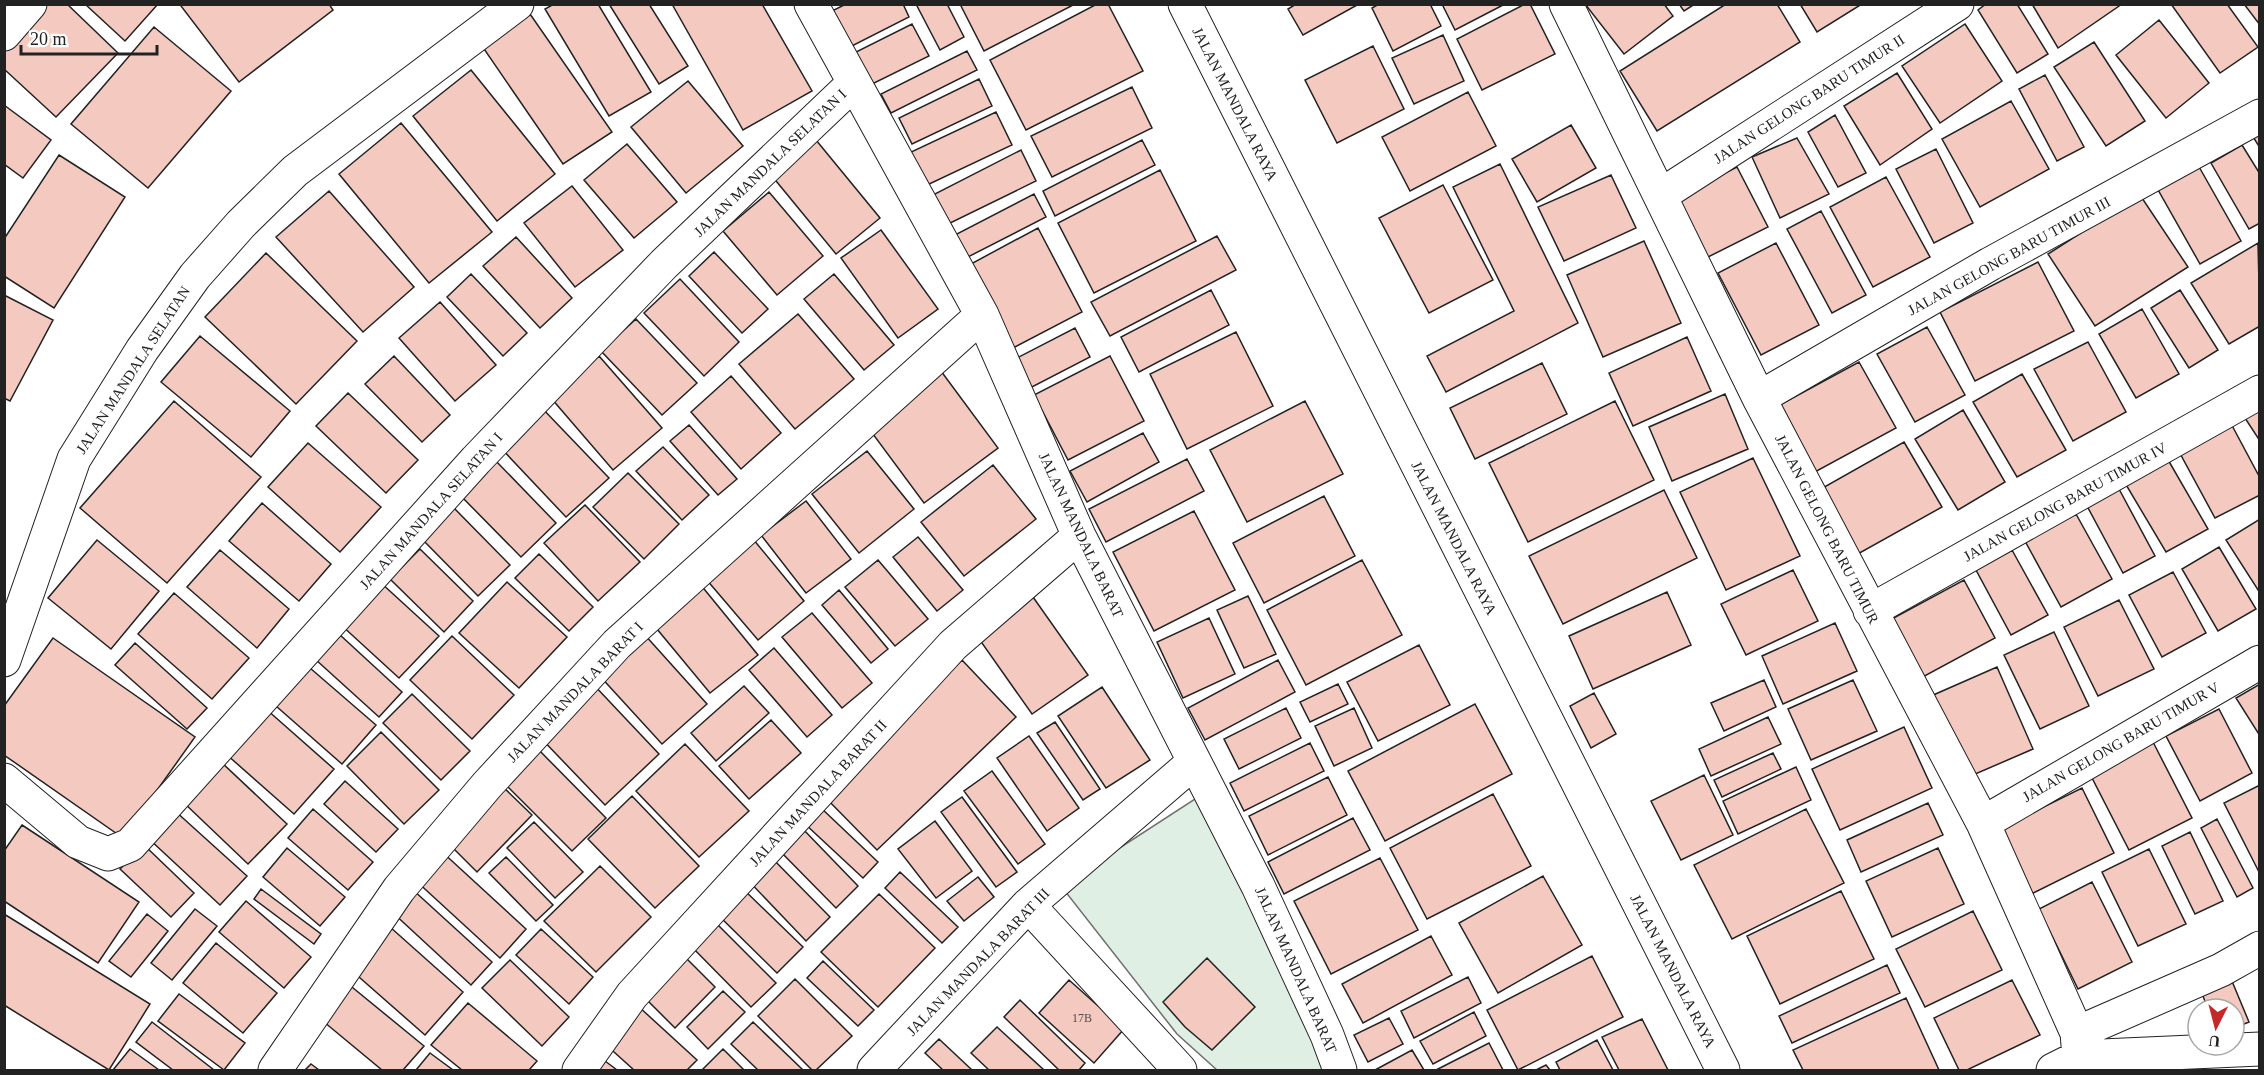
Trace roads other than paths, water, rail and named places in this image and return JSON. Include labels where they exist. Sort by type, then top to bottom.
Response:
[{"type":"street","points":[[4,34],[30,4]]},
{"type":"street","name":"JALAN MANDALA SELATAN","points":[[4,660],[74,459],[142,350],[195,276],[241,224],[294,171],[517,4]]},
{"type":"street","name":"JALAN MANDALA BARAT","points":[[811,4],[982,315],[1079,536],[1258,886],[1327,1035],[1340,1071]]},
{"type":"street","name":"JALAN MANDALA RAYA","points":[[1185,4],[1723,1071]]},
{"type":"street","name":"JALAN GELONG BARU TIMUR","points":[[1566,4],[1759,398],[1983,823],[2070,1054]]},
{"type":"street","name":"JALAN GELONG BARU TIMUR II","points":[[1661,195],[1957,4]]},
{"type":"street","name":"JALAN MANDALA SELATAN I","points":[[4,780],[78,842],[108,854],[130,845],[476,460],[664,264],[854,83]]},
{"type":"street","name":"JALAN GELONG BARU TIMUR III","points":[[1759,398],[1990,264],[2259,117]]},
{"type":"street","name":"JALAN MANDALA BARAT I","points":[[275,1071],[399,889],[488,785],[617,644],[982,315]]},
{"type":"street","name":"JALAN GELONG BARU TIMUR IV","points":[[1870,611],[2259,392]]},
{"type":"street","name":"JALAN MANDALA BARAT II","points":[[579,1071],[632,995],[953,645],[1079,536]]},
{"type":"street","name":"JALAN GELONG BARU TIMUR V","points":[[1983,823],[2259,662]]},
{"type":"street","name":"JALAN MANDALA BARAT III","points":[[874,1071],[1028,906],[1194,762]]},
{"type":"street","points":[[1028,906],[1178,1070]]},
{"type":"street","points":[[2070,1054],[2259,948]]},
{"type":"street","points":[[2070,1054],[2259,1049]]}]
